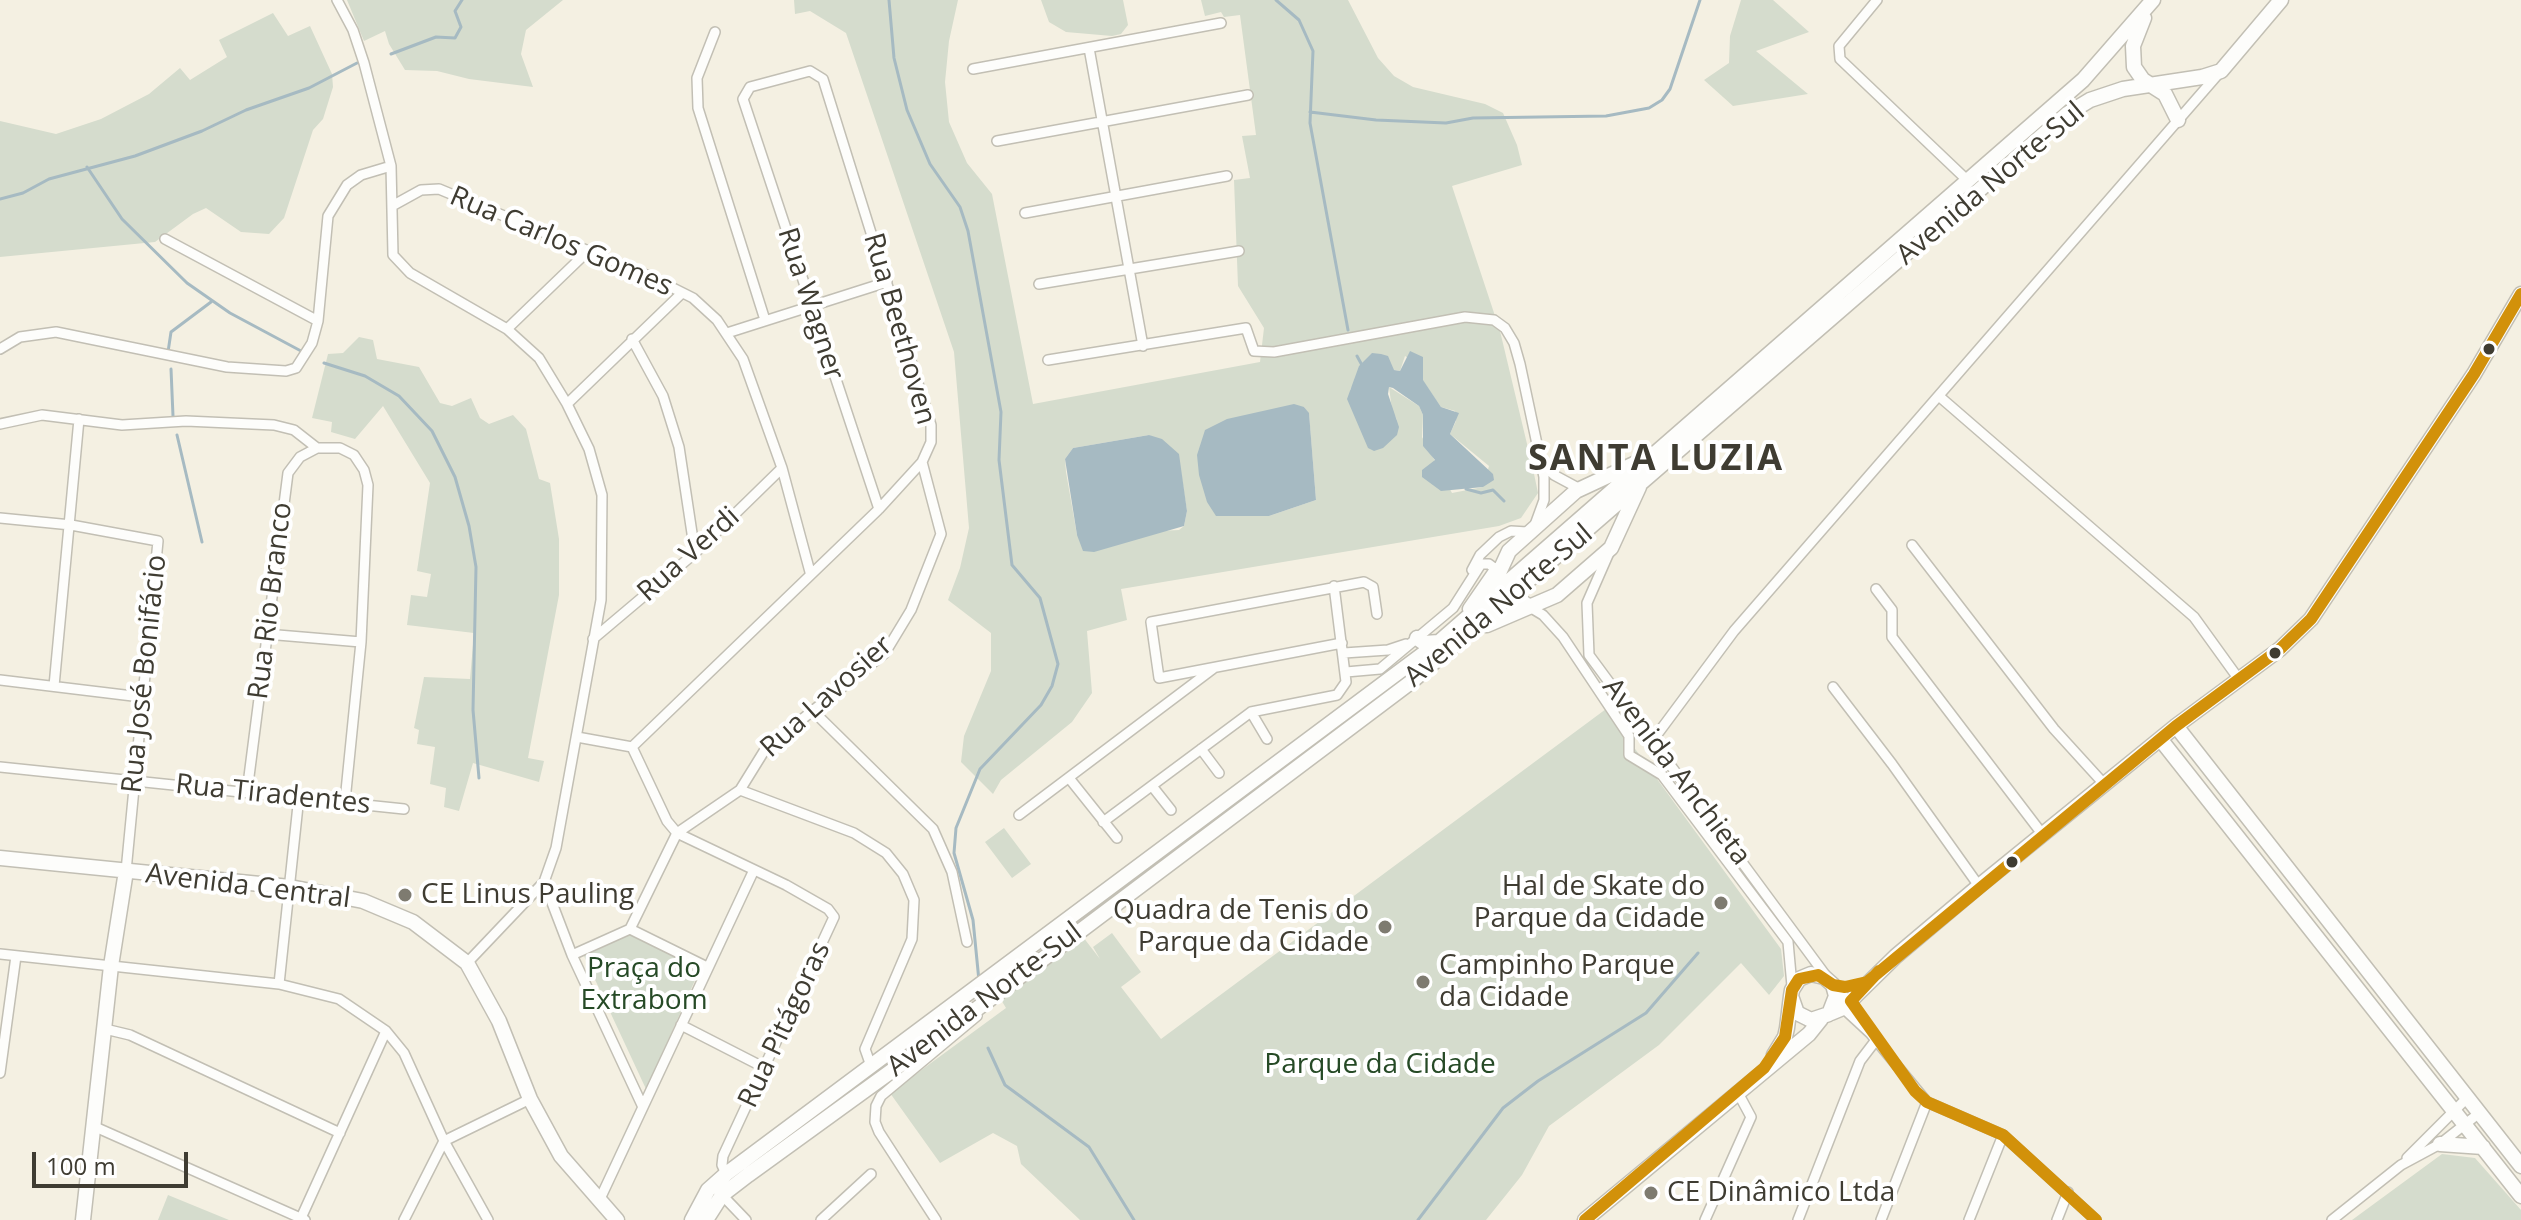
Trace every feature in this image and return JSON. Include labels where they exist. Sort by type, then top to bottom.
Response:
[{"type":"main road","name":"Avenida Norte-Sul","points":[[706,1220],[722,1195],[1411,682],[1462,632],[1609,503],[1651,456],[2083,80],[2154,0]]},
{"type":"main road","points":[[2154,0],[2132,54],[2134,67],[2149,85],[2165,94],[2178,120]]},
{"type":"main road","points":[[2221,71],[2281,0]]},
{"type":"main road","name":"Avenida Norte-Sul","points":[[1609,503],[1641,483],[2067,114],[2090,100],[2221,71]]},
{"type":"main road","points":[[1585,1220],[1764,1068],[1809,1034],[1979,886],[2176,726],[2280,649],[2325,602],[2474,374],[2521,294]]},
{"type":"main road","points":[[1462,632],[1497,570],[1530,528],[1580,489],[1651,456]]},
{"type":"main road","points":[[1462,632],[1557,595],[1611,548],[1622,530],[1641,483]]},
{"type":"main road","points":[[1580,489],[1593,489],[1609,503],[1622,530]]},
{"type":"main road","points":[[1497,570],[1509,591],[1528,606]]},
{"type":"main road","name":"Avenida Norte-Sul","points":[[692,1220],[708,1190],[726,1174],[1439,642],[1462,632]]},
{"type":"main road","points":[[1415,640],[1439,642]]},
{"type":"main road","points":[[2176,726],[2521,1166]]},
{"type":"main road","points":[[2161,740],[2521,1196]]},
{"type":"main road","name":"Avenida Central","points":[[0,858],[290,887],[363,901],[413,922],[467,963],[499,1021],[530,1099],[561,1156],[617,1220]]},
{"type":"main road","points":[[83,1220],[111,966],[126,871]]},
{"type":"main road","points":[[1764,1068],[1785,1037],[1791,993],[1799,979],[1811,974],[1833,986],[1852,987],[1867,982]]},
{"type":"main road","points":[[1833,986],[1836,1010]]},
{"type":"main road","points":[[1791,993],[1794,1009],[1801,1016],[1836,1010]]},
{"type":"main road","points":[[2440,1144],[2483,1147]]},
{"type":"street","points":[[337,0],[360,52],[391,166],[393,255],[428,285],[507,329],[539,358],[589,449],[602,495],[601,600],[556,848],[544,882],[467,963]]},
{"type":"street","points":[[1877,0],[1839,46],[1840,59],[1967,180]]},
{"type":"street","points":[[973,69],[1221,23]]},
{"type":"street","points":[[715,32],[697,78],[698,108],[765,320]]},
{"type":"street","points":[[1089,48],[1143,346]]},
{"type":"street","name":"Rua Beethoven","points":[[632,747],[810,572],[879,509],[922,462],[931,442],[931,425],[820,75],[810,71],[750,87],[743,99]]},
{"type":"street","points":[[1648,764],[1651,740],[1734,631],[2221,71]]},
{"type":"street","points":[[997,141],[1248,95]]},
{"type":"street","name":"Rua Wagner","points":[[743,99],[879,509]]},
{"type":"street","points":[[0,349],[20,337],[56,332],[189,362],[286,371],[302,361],[312,343],[318,321],[328,216],[347,185],[361,175],[391,166]]},
{"type":"street","points":[[1025,213],[1227,176]]},
{"type":"street","name":"Rua Carlos Gomes","points":[[392,206],[421,190],[439,189],[682,293],[717,320],[743,359],[782,468],[810,572]]},
{"type":"street","points":[[165,239],[318,321]]},
{"type":"street","points":[[507,329],[588,251]]},
{"type":"street","points":[[1039,284],[1239,251]]},
{"type":"street","points":[[727,333],[887,282]]},
{"type":"street","points":[[567,404],[682,293]]},
{"type":"street","points":[[1048,360],[1246,328],[1254,351],[1274,352],[1465,317],[1494,320],[1505,328],[1514,343],[1539,460],[1544,500],[1530,528],[1511,531],[1492,542],[1480,555],[1453,608],[1380,669],[1346,672]]},
{"type":"street","points":[[632,339],[663,396],[679,447],[695,553]]},
{"type":"street","points":[[1940,397],[2194,617],[2238,678]]},
{"type":"street","points":[[0,424],[42,415],[148,426],[186,421],[274,425],[294,430],[317,448],[340,448],[354,455],[364,470],[368,485],[361,642],[345,801]]},
{"type":"street","points":[[54,686],[79,419]]},
{"type":"street","name":"Rua Rio Branco","points":[[247,792],[288,473],[300,457],[317,448]]},
{"type":"street","points":[[1539,460],[1554,475],[1580,489]]},
{"type":"street","name":"Rua Lavosier","points":[[630,929],[677,833],[740,790],[766,748],[885,653],[911,610],[941,534],[922,462]]},
{"type":"street","name":"Rua Verdi","points":[[593,639],[695,553],[782,468]]},
{"type":"street","name":"Rua José Bonifácio","points":[[0,518],[71,525],[158,541],[126,871]]},
{"type":"street","points":[[1912,545],[2054,729],[2105,785]]},
{"type":"street","name":"Avenida Anchieta","points":[[1611,548],[1587,603],[1586,645],[1589,655],[1833,986],[1836,1010],[1873,1036],[1927,1102],[2003,1135],[2096,1220]]},
{"type":"street","points":[[1470,578],[1484,563],[1497,570]]},
{"type":"street","points":[[1377,614],[1373,587],[1368,583],[1334,586],[1151,622],[1159,678],[1343,648],[1376,651],[1415,640]]},
{"type":"street","points":[[1103,822],[1251,712],[1337,695],[1346,685],[1346,672],[1334,586]]},
{"type":"street","points":[[1876,589],[1892,610],[1892,637],[2043,835]]},
{"type":"street","name":"Avenida Anchieta","points":[[1528,606],[1543,615],[1563,637],[1629,736],[1629,755],[1662,775],[1788,942],[1791,993]]},
{"type":"street","points":[[266,634],[361,642]]},
{"type":"street","points":[[1376,651],[1386,684]]},
{"type":"street","points":[[1019,815],[1215,667]]},
{"type":"street","points":[[1177,674],[1185,691]]},
{"type":"street","points":[[0,680],[141,697]]},
{"type":"street","points":[[1833,687],[1979,886]]},
{"type":"street","points":[[812,710],[848,749],[933,829],[952,872],[967,942]]},
{"type":"street","points":[[1251,712],[1267,739]]},
{"type":"street","points":[[1629,736],[1651,740]]},
{"type":"street","points":[[577,737],[632,747],[667,821],[677,833]]},
{"type":"street","points":[[1201,749],[1219,773]]},
{"type":"street","name":"Rua Tiradentes","points":[[0,767],[404,809]]},
{"type":"street","points":[[1069,778],[1117,838]]},
{"type":"street","points":[[1152,786],[1171,810]]},
{"type":"street","points":[[740,790],[854,833],[886,853],[903,874],[914,900],[912,939],[865,1049],[865,1057],[871,1066]]},
{"type":"street","points":[[279,984],[299,796]]},
{"type":"street","name":"Rua Pitágoras","points":[[677,833],[796,891],[828,909],[834,917],[723,1156],[722,1165],[726,1174]]},
{"type":"street","points":[[599,1201],[753,872]]},
{"type":"street","points":[[544,882],[572,955],[642,1105]]},
{"type":"street","points":[[572,955],[630,929],[707,967]]},
{"type":"street","points":[[0,954],[279,984],[339,999],[386,1031],[411,1066],[444,1141],[488,1220]]},
{"type":"street","points":[[0,1073],[16,956]]},
{"type":"street","points":[[936,1220],[879,1132],[875,1122],[876,1106],[881,1096],[974,1019],[994,993]]},
{"type":"street","points":[[681,1025],[765,1068]]},
{"type":"street","points":[[105,1029],[130,1035],[340,1133]]},
{"type":"street","points":[[93,1126],[303,1219],[386,1031]]},
{"type":"street","points":[[1798,1220],[1860,1061],[1873,1036]]},
{"type":"street","points":[[1705,1220],[1751,1117],[1737,1091]]},
{"type":"street","points":[[2332,1220],[2401,1165],[2467,1098]]},
{"type":"street","points":[[404,1220],[444,1141],[530,1099]]},
{"type":"street","points":[[1881,1220],[1927,1102]]},
{"type":"street","points":[[2401,1165],[2440,1144],[2478,1114]]},
{"type":"street","points":[[1969,1220],[2003,1135]]},
{"type":"street","points":[[821,1220],[871,1174]]},
{"type":"street","points":[[2057,1220],[2068,1192]]},
{"type":"street","points":[[722,1195],[746,1220]]},
{"type":"green space","points":[[347,0],[563,0],[526,30],[521,54],[533,87],[469,79],[437,71],[405,70],[385,31],[364,41]]},
{"type":"green space","points":[[794,0],[958,0],[949,41],[945,82],[949,122],[967,163],[992,194],[1033,404],[1260,362],[1264,328],[1238,286],[1234,180],[1250,178],[1242,136],[1256,135],[1240,15],[1224,17],[1221,12],[1205,16],[1201,0],[1348,0],[1378,58],[1394,76],[1413,87],[1485,104],[1503,113],[1517,145],[1522,165],[1452,186],[1500,331],[1538,493],[1521,518],[1499,526],[1121,589],[1127,620],[1087,631],[1092,693],[1072,722],[1001,780],[993,794],[961,762],[964,736],[991,671],[991,633],[948,600],[960,568],[969,528],[954,352],[846,33],[810,11],[795,14]],"holes":[[[1405,356],[1423,368],[1423,381],[1441,407],[1455,411],[1456,421],[1450,434],[1489,466],[1483,487],[1452,493],[1422,437],[1423,415],[1419,406],[1389,387],[1392,410],[1397,420],[1350,390],[1354,383],[1394,370],[1400,371]],[[1304,407],[1309,414],[1316,500],[1269,516],[1216,516]],[[1149,435],[1178,454],[1187,511],[1184,526],[1179,530],[1077,535],[1065,459],[1073,448]]]},
{"type":"green space","points":[[1041,0],[1123,0],[1128,25],[1121,34],[1112,36],[1066,32],[1049,22]]},
{"type":"green space","points":[[1741,0],[1773,0],[1809,32],[1756,51],[1808,94],[1733,106],[1704,80],[1729,63],[1730,36]]},
{"type":"green space","points":[[273,13],[288,36],[310,26],[332,74],[333,87],[323,119],[313,130],[284,218],[269,234],[241,232],[206,208],[155,242],[0,257],[0,121],[56,134],[101,119],[149,94],[180,68],[190,80],[227,57],[219,40]]},
{"type":"green space","points":[[359,337],[373,340],[377,359],[419,367],[440,403],[452,406],[471,398],[480,418],[489,424],[513,415],[526,429],[539,479],[550,483],[559,539],[559,595],[528,758],[544,761],[539,782],[473,763],[459,811],[444,807],[446,788],[430,784],[435,747],[417,744],[419,730],[414,728],[424,677],[470,679],[474,633],[407,625],[411,595],[427,597],[431,574],[417,571],[430,483],[383,406],[355,439],[331,432],[332,422],[312,418],[328,354],[343,353]]},
{"type":"green space","name":"Parque da Cidade","points":[[1606,709],[1781,949],[1784,976],[1769,995],[1741,963],[1659,1045],[1549,1126],[1522,1175],[1486,1220],[1080,1220],[1021,1164],[1017,1146],[993,1133],[940,1163],[890,1093],[1006,1008],[1000,998],[1083,937],[1100,959],[1093,947],[1112,933],[1141,972],[1121,987],[1161,1039]]},
{"type":"green space","points":[[1004,828],[1031,864],[1012,878],[985,842]]},
{"type":"green space","name":"Praça do Extrabom","points":[[633,933],[701,967],[646,1089],[584,956]]},
{"type":"green space","points":[[2442,1154],[2475,1158],[2521,1210],[2521,1220],[2352,1220]]},
{"type":"green space","points":[[168,1195],[229,1220],[158,1220]]},
{"type":"water","points":[[1410,351],[1423,357],[1423,380],[1441,407],[1459,413],[1450,434],[1493,474],[1494,480],[1483,487],[1441,491],[1422,477],[1422,470],[1435,460],[1423,446],[1423,415],[1419,406],[1393,388],[1389,387],[1388,394],[1399,427],[1397,435],[1383,448],[1374,451],[1368,448],[1347,399],[1359,366],[1372,353],[1381,354],[1388,356],[1394,370],[1400,371]]},
{"type":"water","points":[[1294,404],[1304,407],[1309,413],[1316,500],[1269,516],[1216,516],[1207,502],[1199,475],[1197,455],[1205,430],[1227,419]]},
{"type":"water","points":[[1149,435],[1162,439],[1179,454],[1187,511],[1184,526],[1094,552],[1083,551],[1077,535],[1065,459],[1073,448]]},
{"type":"waterway","points":[[391,54],[436,37],[455,38],[461,27],[455,11],[462,0]]},
{"type":"waterway","points":[[889,0],[894,58],[907,110],[930,164],[960,207],[968,231],[1001,412],[999,460],[1012,565],[1040,598],[1058,664],[1052,686],[1041,705],[980,769],[956,828],[954,853],[973,920],[979,981]]},
{"type":"waterway","points":[[1276,0],[1299,20],[1313,51],[1310,123],[1348,330]]},
{"type":"waterway","points":[[1310,112],[1376,120],[1446,123],[1473,118],[1606,116],[1649,108],[1662,100],[1670,89],[1700,0]]},
{"type":"waterway","points":[[0,199],[23,193],[49,179],[135,156],[202,131],[246,110],[309,88],[357,63]]},
{"type":"waterway","points":[[87,167],[122,219],[187,283],[230,313],[301,351]]},
{"type":"waterway","points":[[168,352],[171,332],[211,302]]},
{"type":"waterway","points":[[1357,356],[1363,367]]},
{"type":"waterway","points":[[324,363],[365,376],[399,396],[432,431],[455,477],[469,526],[476,567],[473,710],[479,778]]},
{"type":"waterway","points":[[171,369],[173,416]]},
{"type":"waterway","points":[[177,435],[202,542]]},
{"type":"waterway","points":[[1466,489],[1481,493],[1493,490],[1504,501]]},
{"type":"waterway","points":[[1418,1220],[1503,1108],[1538,1081],[1646,1013],[1698,953]]},
{"type":"waterway","points":[[988,1048],[1005,1085],[1089,1147],[1134,1220]]},
{"type":"transit line","points":[[1585,1220],[1764,1068],[1785,1037],[1792,990],[1799,979],[1818,975],[1833,985],[1845,987],[1867,982],[2176,726],[2280,649],[2311,619],[2474,374],[2521,294]]},
{"type":"transit line","points":[[1879,971],[1851,1001],[1915,1091],[1927,1102],[2003,1135],[2096,1220]]},
{"type":"place","name":"CE Linus Pauling","points":[[405,895]]},
{"type":"place","name":"Hal de Skate do Parque da Cidade","points":[[1721,903]]},
{"type":"place","name":"Quadra de Tenis do Parque da Cidade","points":[[1385,927]]},
{"type":"place","name":"Campinho Parque da Cidade","points":[[1423,982]]},
{"type":"place","name":"CE Dinâmico Ltda","points":[[1651,1193]]},
{"type":"district","name":"SANTA LUZIA","points":[[1656,460]]}]
